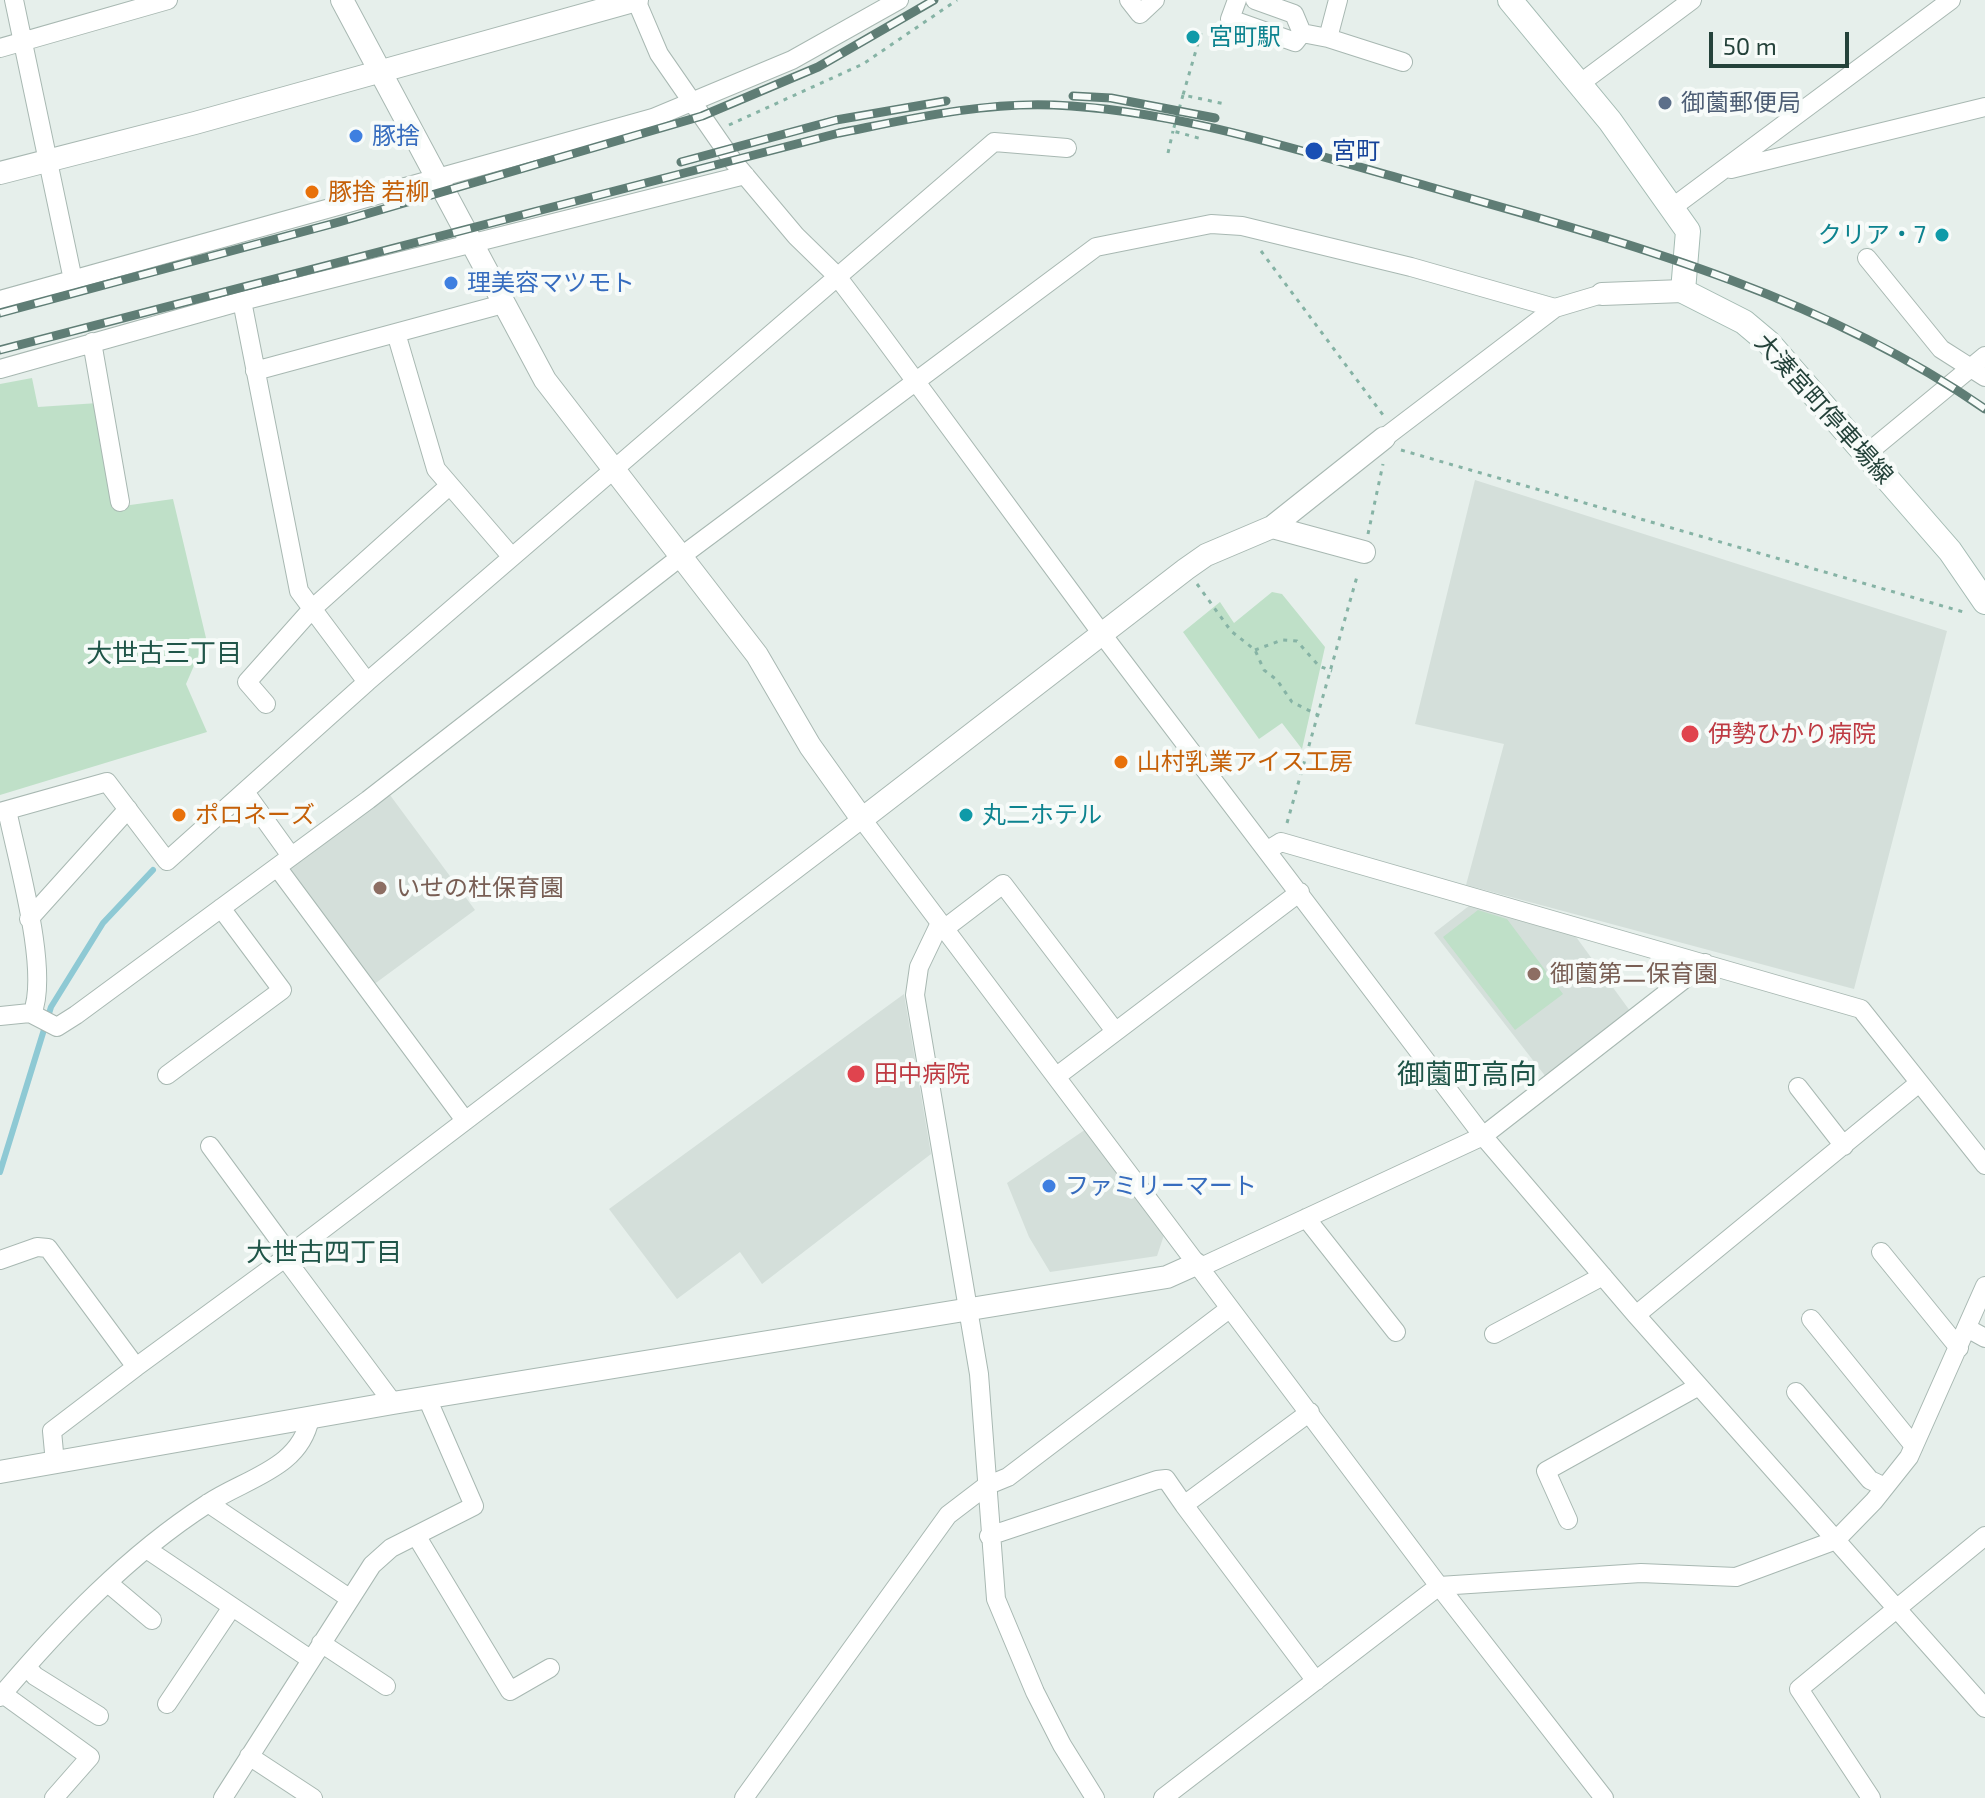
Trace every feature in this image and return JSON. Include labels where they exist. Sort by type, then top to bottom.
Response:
[{"type":"main road","points":[[1510,0],[1610,121],[1688,231],[1683,291]]},
{"type":"main road","name":"大湊宮町停車場線","points":[[1683,291],[1744,322],[1769,343],[1950,551],[1981,605]]},
{"type":"street","points":[[14,0],[45,161],[73,280]]},
{"type":"street","points":[[0,48],[168,0]]},
{"type":"street","points":[[342,0],[545,380],[611,469],[683,555],[757,655],[810,746],[862,819],[1229,1309],[1239,1316],[1439,1586],[1604,1798]]},
{"type":"street","points":[[0,173],[382,71],[601,4],[636,0],[659,54],[745,175],[796,236],[836,275],[1102,634],[1274,846],[1300,892],[1483,1136],[1636,1315],[1985,1708]]},
{"type":"street","points":[[0,300],[653,118],[792,60],[899,0]]},
{"type":"street","points":[[1129,0],[1140,14],[1155,0]]},
{"type":"street","points":[[1237,0],[1230,19],[1295,42],[1302,33]]},
{"type":"street","points":[[1255,0],[1294,14],[1302,33]]},
{"type":"street","points":[[1328,38],[1338,0]]},
{"type":"street","points":[[1578,85],[1692,0]]},
{"type":"street","points":[[1673,207],[1951,0]]},
{"type":"street","points":[[1302,33],[1403,62]]},
{"type":"street","points":[[1721,171],[1985,107]]},
{"type":"street","points":[[33,1015],[39,998],[38,971],[3,811],[107,782],[167,861],[611,469],[994,142],[1067,148]]},
{"type":"street","points":[[0,369],[242,301],[745,175]]},
{"type":"street","points":[[0,1016],[33,1015],[57,1027],[284,862],[683,555],[1096,247],[1211,224],[1242,226],[1411,267],[1555,308]]},
{"type":"street","points":[[1865,455],[1980,367],[1941,349],[1867,258]]},
{"type":"street","points":[[55,1463],[52,1431],[285,1258],[1186,569],[1206,555],[1272,527],[1391,440],[1555,308],[1602,294],[1683,291]]},
{"type":"street","points":[[242,301],[299,591],[367,682]]},
{"type":"street","points":[[255,371],[503,304]]},
{"type":"street","points":[[396,333],[436,469],[511,556]]},
{"type":"street","points":[[92,342],[120,502]]},
{"type":"street","points":[[266,704],[247,682],[312,609],[449,486]]},
{"type":"street","points":[[1272,527],[1364,552]]},
{"type":"street","points":[[245,792],[284,862],[464,1119]]},
{"type":"street","points":[[29,919],[128,809]]},
{"type":"street","points":[[1274,846],[1705,963],[1861,1009],[1985,1165]]},
{"type":"street","points":[[1095,1798],[1062,1745],[996,1599],[979,1374],[915,995],[919,967],[942,926],[1003,884],[1115,1031]]},
{"type":"street","points":[[1057,1076],[1300,892]]},
{"type":"street","points":[[167,1075],[282,990],[221,908]]},
{"type":"street","points":[[0,1472],[393,1403],[1167,1277],[1306,1218],[1483,1136],[1705,963]]},
{"type":"street","points":[[1636,1315],[1919,1083]]},
{"type":"street","points":[[1798,1087],[1844,1146]]},
{"type":"street","points":[[210,1146],[282,1244],[285,1258],[393,1403]]},
{"type":"street","points":[[1306,1218],[1396,1332]]},
{"type":"street","points":[[0,1260],[37,1247],[48,1248],[136,1367]]},
{"type":"street","points":[[1881,1252],[1959,1348]]},
{"type":"street","points":[[1494,1334],[1603,1276]]},
{"type":"street","points":[[1163,1798],[1439,1586],[1641,1573],[1736,1577],[1836,1540],[1885,1487],[1914,1446],[1985,1286]]},
{"type":"street","points":[[744,1798],[948,1515],[986,1486],[1008,1477],[1229,1309]]},
{"type":"street","points":[[1811,1319],[1914,1446]]},
{"type":"street","points":[[1967,1328],[1985,1338]]},
{"type":"street","points":[[1568,1520],[1546,1471],[1699,1386]]},
{"type":"street","points":[[1796,1392],[1870,1480],[1885,1487]]},
{"type":"street","points":[[223,1798],[349,1598],[381,1556],[474,1506],[427,1398]]},
{"type":"street","points":[[1184,1505],[1310,1412]]},
{"type":"street","points":[[54,1798],[90,1757],[1,1696],[108,1583],[148,1550],[208,1503],[295,1455],[307,1437],[310,1418]]},
{"type":"street","points":[[989,1536],[1166,1479],[1316,1681]]},
{"type":"street","points":[[208,1503],[349,1598]]},
{"type":"street","points":[[1871,1798],[1799,1689],[1985,1536]]},
{"type":"street","points":[[417,1537],[510,1691],[550,1668]]},
{"type":"street","points":[[148,1550],[310,1659]]},
{"type":"street","points":[[108,1583],[152,1620]]},
{"type":"street","points":[[167,1704],[232,1607]]},
{"type":"street","points":[[321,1643],[386,1686]]},
{"type":"street","points":[[27,1667],[35,1676],[99,1716]]},
{"type":"street","points":[[249,1756],[313,1798]]},
{"type":"path","points":[[714,131],[863,64],[957,0]]},
{"type":"path","points":[[1168,153],[1201,33]]},
{"type":"path","points":[[1183,95],[1225,104]]},
{"type":"path","points":[[1173,131],[1202,139]]},
{"type":"path","points":[[1242,226],[1391,440],[1953,610],[1968,614],[1981,605]]},
{"type":"path","points":[[1274,846],[1320,716],[1391,440]]},
{"type":"path","points":[[1186,569],[1231,631],[1255,650],[1264,670],[1292,702],[1320,716]]},
{"type":"path","points":[[1255,650],[1282,640],[1297,641],[1319,666],[1332,671]]},
{"type":"shaded area","name":"伊勢ひかり病院","points":[[1475,480],[1947,631],[1854,989],[1466,885],[1504,744],[1415,724]]},
{"type":"shaded area","name":"いせの杜保育園","points":[[387,791],[475,910],[373,985],[285,867]]},
{"type":"shaded area","name":"御薗第二保育園","points":[[1474,902],[1571,930],[1633,1015],[1546,1077],[1434,933]]},
{"type":"shaded area","name":"田中病院","points":[[904,994],[931,1154],[762,1284],[740,1252],[677,1299],[609,1209]]},
{"type":"shaded area","points":[[1089,1127],[1165,1232],[1157,1256],[1050,1272],[1029,1237],[1007,1183]]},
{"type":"green space","points":[[32,378],[38,407],[98,403],[116,507],[173,499],[206,638],[186,684],[207,732],[0,795],[0,384]]},
{"type":"green space","points":[[1272,592],[1282,594],[1325,647],[1302,749],[1282,723],[1259,739],[1183,632],[1220,602],[1234,623]]},
{"type":"green space","points":[[1478,910],[1507,919],[1563,994],[1515,1030],[1443,937]]},
{"type":"waterway","points":[[0,1172],[51,1007],[103,923],[153,870]]},
{"type":"railway","points":[[0,313],[339,222],[702,116],[818,67],[934,0]]},
{"type":"railway","points":[[1073,96],[1111,98],[1215,118]]},
{"type":"railway","points":[[681,162],[836,120],[946,101]]},
{"type":"railway","points":[[0,350],[839,133],[973,109],[1054,105],[1144,114],[1233,133],[1634,247],[1707,271],[1850,331],[1919,367],[1985,409]]},
{"type":"place","name":"宮町駅","points":[[1193,37]]},
{"type":"place","name":"御薗郵便局","points":[[1665,103]]},
{"type":"place","name":"豚捨","points":[[356,136]]},
{"type":"place","name":"宮町","points":[[1314,151]]},
{"type":"place","name":"豚捨 若柳","points":[[312,192]]},
{"type":"place","name":"クリア・7","points":[[1942,235]]},
{"type":"place","name":"理美容マツモト","points":[[451,283]]},
{"type":"place","name":"伊勢ひかり病院","points":[[1690,734]]},
{"type":"place","name":"山村乳業アイス工房","points":[[1121,762]]},
{"type":"place","name":"ポロネーズ","points":[[179,815]]},
{"type":"place","name":"丸二ホテル","points":[[966,815]]},
{"type":"place","name":"いせの杜保育園","points":[[380,888]]},
{"type":"place","name":"御薗第二保育園","points":[[1534,974]]},
{"type":"place","name":"田中病院","points":[[856,1074]]},
{"type":"place","name":"ファミリーマート","points":[[1049,1186]]},
{"type":"district","name":"大世古三丁目","points":[[164,653]]},
{"type":"district","name":"御薗町高向","points":[[1467,1075]]},
{"type":"district","name":"大世古四丁目","points":[[324,1252]]}]
